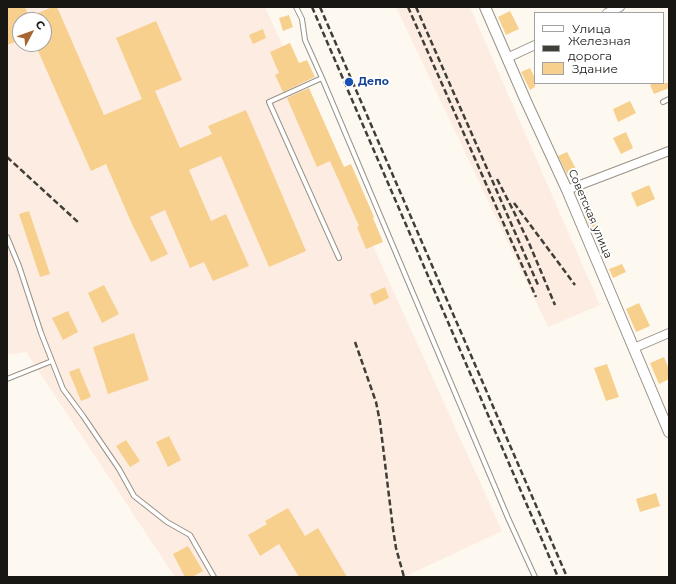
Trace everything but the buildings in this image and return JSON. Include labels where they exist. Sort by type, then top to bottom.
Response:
[{"type":"street","name":"Советская улица","points":[[485,7],[567,190],[669,432]]},
{"type":"street","points":[[609,12],[620,7]]},
{"type":"street","points":[[507,58],[534,45]]},
{"type":"street","points":[[567,190],[669,151]]},
{"type":"street","points":[[634,348],[669,333]]},
{"type":"lane","points":[[296,7],[302,19],[305,40],[502,504],[535,577]]},
{"type":"lane","points":[[322,78],[269,102],[339,258]]},
{"type":"lane","points":[[663,102],[669,99]]},
{"type":"lane","points":[[7,237],[19,266],[41,333],[63,389],[119,469],[134,496],[167,522],[190,535],[214,577]]},
{"type":"lane","points":[[7,379],[52,360]]},
{"type":"shaded area","points":[[7,7],[265,7],[502,531],[404,577],[175,577],[26,352],[7,355]]},
{"type":"shaded area","points":[[396,7],[470,7],[600,305],[548,327]]},
{"type":"railway","points":[[312,7],[558,577]]},
{"type":"railway","points":[[320,7],[567,577]]},
{"type":"railway","points":[[408,7],[536,297]]},
{"type":"railway","points":[[416,7],[539,287]]},
{"type":"railway","points":[[7,157],[79,223]]},
{"type":"railway","points":[[497,179],[529,243],[555,305]]},
{"type":"railway","points":[[514,203],[575,285]]},
{"type":"railway","points":[[355,342],[376,402],[380,422],[396,548],[404,577]]},
{"type":"place","name":"Депо","points":[[349,82]]}]
